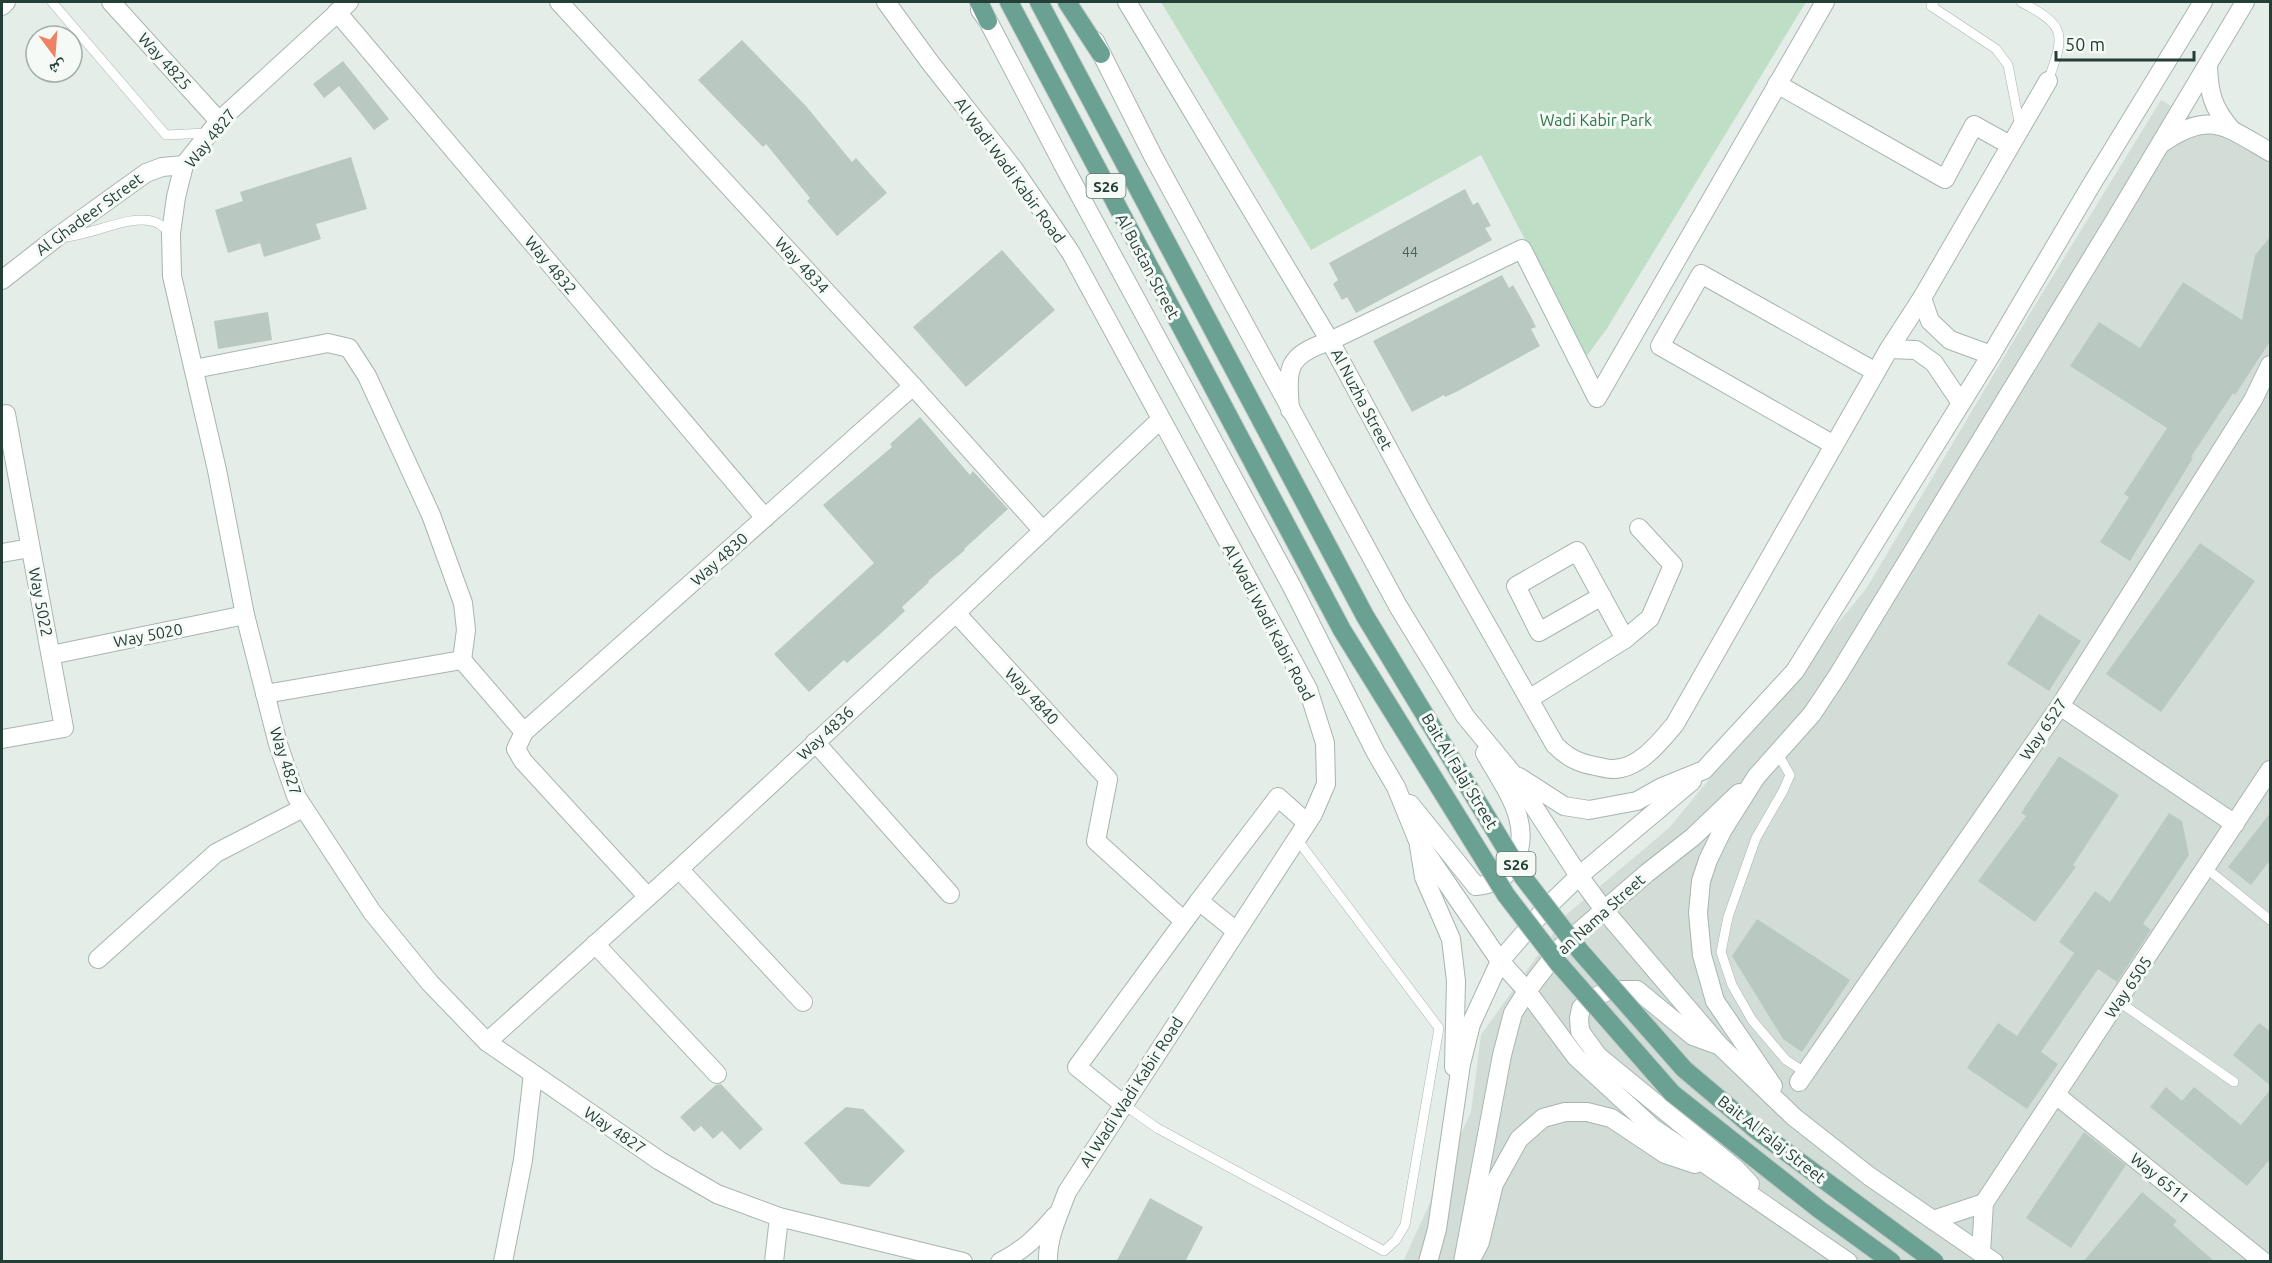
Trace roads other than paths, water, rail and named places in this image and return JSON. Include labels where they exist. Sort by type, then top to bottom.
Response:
[{"type":"main road","points":[[979,2],[988,21]]},
{"type":"main road","name":"Al Bustan Street","points":[[1009,2],[1204,370]]},
{"type":"main road","name":"Al Bustan Street","points":[[1039,2],[1228,358]]},
{"type":"main road","points":[[1066,2],[1101,54]]},
{"type":"main road","name":"Bait Al Falaj Street","points":[[1228,358],[1365,616],[1523,877],[1580,951],[1684,1069],[1755,1129],[1935,1262]]},
{"type":"main road","name":"Bait Al Falaj Street","points":[[1204,370],[1342,630],[1506,895],[1559,964],[1672,1094],[1820,1210],[1892,1262]]},
{"type":"street","points":[[2,6],[6,2]]},
{"type":"street","name":"Way 4825","points":[[111,2],[215,127]]},
{"type":"street","name":"Way 4834","points":[[559,2],[913,386],[1043,531]]},
{"type":"street","name":"Al Wadi Wadi Kabir Road","points":[[886,2],[1013,168],[1071,253],[1308,689],[1325,743],[1326,784],[1301,831],[1067,1192],[1048,1253],[1048,1262]]},
{"type":"street","points":[[974,2],[988,21],[1280,565],[1376,753],[1396,787],[1418,841],[1500,961],[1527,991],[1576,1057],[1653,1128],[1848,1262]]},
{"type":"street","points":[[1077,2],[1153,156],[1290,410],[1398,606],[1465,716],[1518,812],[1522,832],[1518,856],[1508,873],[1488,885],[1476,886],[1396,787]]},
{"type":"street","name":"Al Nuzha Street","points":[[1126,2],[1330,341],[1528,699],[1555,745],[1566,756],[1584,764],[1614,770],[1630,765],[1654,749],[1675,724],[1834,445]]},
{"type":"street","points":[[1290,410],[1288,373],[1301,353],[1522,249],[1597,398],[1825,2]]},
{"type":"street","points":[[1428,1262],[1437,1229],[1461,1064],[1471,1024],[1500,961],[1546,908],[1579,876],[1704,770],[1772,698],[1795,670],[1991,355],[2203,2]]},
{"type":"street","points":[[1794,1117],[1715,1001],[1702,955],[1698,913],[1701,881],[1708,860],[1722,831],[1756,777],[1812,714],[1838,675],[2162,143],[2245,2]]},
{"type":"street","name":"Way 4827","points":[[343,7],[215,127],[184,165],[171,233],[172,276],[217,470],[245,615],[265,694],[296,796],[372,912],[430,982],[487,1042],[660,1161],[717,1194],[779,1217],[927,1257],[963,1262]]},
{"type":"street","name":"Way 4832","points":[[343,7],[765,518]]},
{"type":"street","points":[[2208,66],[2208,83],[2218,114],[2231,129]]},
{"type":"street","points":[[1876,372],[1701,274],[1660,346],[1834,445],[2048,81]]},
{"type":"street","points":[[1776,84],[1945,178],[1974,124],[2010,145]]},
{"type":"street","points":[[2162,143],[2178,132],[2214,123],[2231,129],[2271,152]]},
{"type":"street","name":"Al Ghadeer Street","points":[[2,280],[146,173],[162,166],[184,165]]},
{"type":"street","points":[[1922,298],[1930,321],[1950,340],[1991,355]]},
{"type":"street","points":[[194,369],[328,343],[349,348],[367,376],[430,515],[463,603],[466,630],[462,660],[524,732],[516,749],[523,761],[647,896]]},
{"type":"street","points":[[1889,349],[1916,350],[1934,363],[1961,403]]},
{"type":"street","name":"Way 6527","points":[[1802,1078],[2060,706],[2253,400],[2271,365]]},
{"type":"street","name":"Way 4830","points":[[524,732],[913,386]]},
{"type":"street","name":"Way 5022","points":[[2,739],[64,728],[6,414]]},
{"type":"street","name":"Way 4836","points":[[487,1042],[956,614],[1160,420]]},
{"type":"street","points":[[1528,699],[1625,639],[1650,618],[1673,565],[1639,528]]},
{"type":"street","points":[[2,553],[30,548]]},
{"type":"street","points":[[1602,596],[1539,632],[1516,586],[1577,551],[1602,596],[1625,639]]},
{"type":"street","name":"Way 4840","points":[[956,614],[1108,779],[1096,841],[1184,921]]},
{"type":"street","name":"Way 5020","points":[[51,655],[245,615]]},
{"type":"street","points":[[265,694],[462,660]]},
{"type":"street","points":[[2060,706],[2235,824]]},
{"type":"street","points":[[1465,716],[1512,773],[1604,910],[1720,1046],[1794,1117],[1869,1176],[1988,1257]]},
{"type":"street","points":[[815,742],[950,894]]},
{"type":"street","points":[[1512,773],[1564,806],[1589,810],[1637,801],[1704,770]]},
{"type":"street","name":"Way 6505","points":[[1984,1203],[2271,770]]},
{"type":"street","name":"an Nama Street","points":[[1463,1262],[1502,1055],[1514,1013],[1527,991],[1560,948],[1693,837],[1756,777]]},
{"type":"street","points":[[1123,1104],[1077,1067],[1278,796],[1301,831]]},
{"type":"street","points":[[98,959],[216,853],[303,808]]},
{"type":"street","points":[[1418,841],[1424,877],[1451,939],[1456,981],[1453,1038],[1454,1107]]},
{"type":"street","points":[[679,869],[803,1002]]},
{"type":"street","points":[[1199,901],[1236,931]]},
{"type":"street","points":[[595,944],[717,1074]]},
{"type":"street","points":[[1720,1046],[1693,1036],[1637,990],[1610,990],[1591,999],[1581,1008],[1580,1031],[1598,1056],[1736,1169],[1774,1210]]},
{"type":"street","points":[[503,1262],[523,1160],[533,1074]]},
{"type":"street","name":"Way 6511","points":[[2056,1095],[2264,1262]]},
{"type":"street","points":[[1470,1262],[1480,1242],[1494,1184],[1518,1139],[1543,1118],[1565,1112],[1587,1112],[1611,1118],[1665,1154],[1713,1169]]},
{"type":"street","points":[[1932,1220],[1984,1203],[1988,1257]]},
{"type":"street","points":[[1000,1262],[1015,1255],[1031,1243],[1060,1210]]},
{"type":"street","points":[[774,1262],[779,1217]]},
{"type":"lane","points":[[52,2],[166,135],[215,127]]},
{"type":"lane","points":[[1934,2],[1931,6],[1996,49],[2008,65],[2020,128]]},
{"type":"lane","points":[[2021,2],[2045,14],[2058,28],[2061,40],[2048,81]]},
{"type":"lane","points":[[57,237],[78,236],[129,220],[155,222],[171,233]]},
{"type":"lane","points":[[1778,754],[1790,775],[1784,791],[1756,837],[1728,917],[1721,952],[1732,985],[1752,1020],[1802,1078]]},
{"type":"lane","points":[[1301,831],[1322,874],[1439,1029],[1405,1226],[1396,1240],[1384,1251],[1379,1262]]},
{"type":"lane","points":[[2206,868],[2271,920]]},
{"type":"lane","points":[[2118,1001],[2234,1082]]},
{"type":"lane","points":[[1123,1104],[1157,1128],[1384,1251]]},
{"type":"park label","name":"Wadi Kabir Park","points":[[1596,120]]}]
